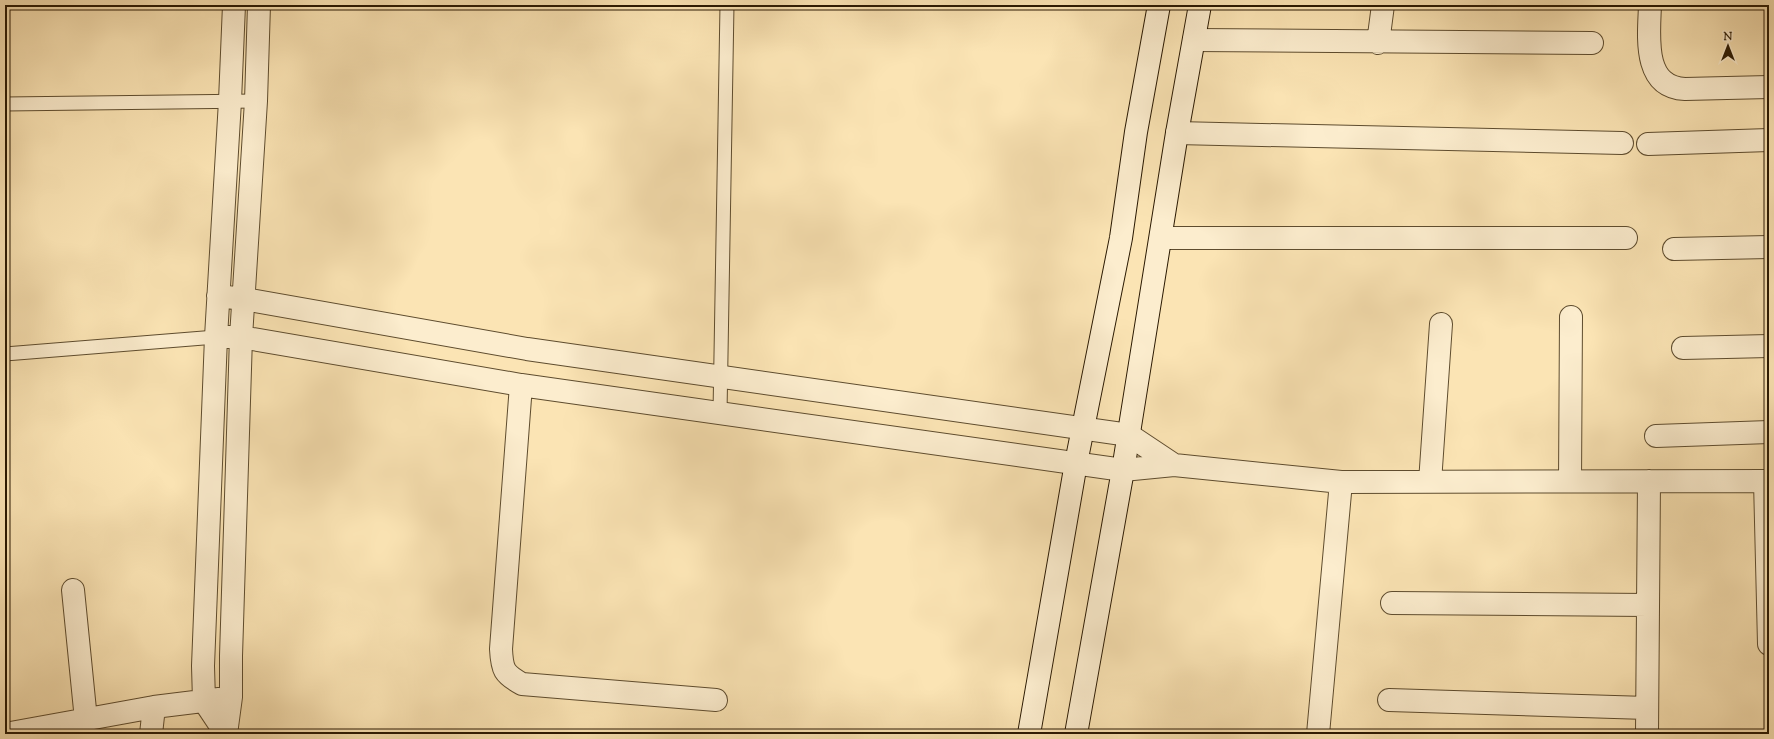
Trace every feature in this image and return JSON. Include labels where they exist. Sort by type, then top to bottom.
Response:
[{"type":"street","points":[[226,734],[204,701],[203,666],[216,337],[230,101],[234,5]]},
{"type":"street","points":[[226,734],[231,697],[231,648],[241,337],[256,101],[259,5]]},
{"type":"street","points":[[1029,734],[1076,463],[1121,238],[1136,132],[1159,5]]},
{"type":"street","points":[[1076,734],[1129,435],[1177,133],[1200,5]]},
{"type":"street","points":[[1378,42],[1383,5]]},
{"type":"street","points":[[1650,5],[1649,45],[1652,65],[1666,85],[1675,89],[1769,87]]},
{"type":"street","points":[[1194,40],[1592,43]]},
{"type":"street","points":[[1177,133],[1622,143]]},
{"type":"street","points":[[1648,144],[1769,140]]},
{"type":"street","points":[[1161,238],[1626,238]]},
{"type":"street","points":[[1674,249],[1769,247]]},
{"type":"street","points":[[218,296],[244,299],[527,349],[1083,427],[1129,435],[1174,465]]},
{"type":"street","points":[[1570,481],[1571,317]]},
{"type":"street","points":[[1430,482],[1441,324]]},
{"type":"street","points":[[216,337],[241,337],[521,385],[1123,470],[1174,465],[1341,482],[1767,481],[1769,644]]},
{"type":"street","points":[[1683,348],[1769,346]]},
{"type":"street","points":[[521,385],[501,649],[502,666],[508,677],[522,684],[716,700]]},
{"type":"street","points":[[1656,436],[1769,432]]},
{"type":"street","points":[[1647,734],[1649,481]]},
{"type":"street","points":[[1318,734],[1341,482]]},
{"type":"street","points":[[73,590],[86,720]]},
{"type":"street","points":[[1392,603],[1648,605]]},
{"type":"street","points":[[5,734],[154,707],[231,697]]},
{"type":"street","points":[[1389,700],[1647,708]]},
{"type":"street","points":[[151,734],[154,707]]},
{"type":"lane","points":[[720,413],[727,5]]},
{"type":"lane","points":[[5,104],[256,101]]},
{"type":"lane","points":[[5,354],[216,337]]}]
